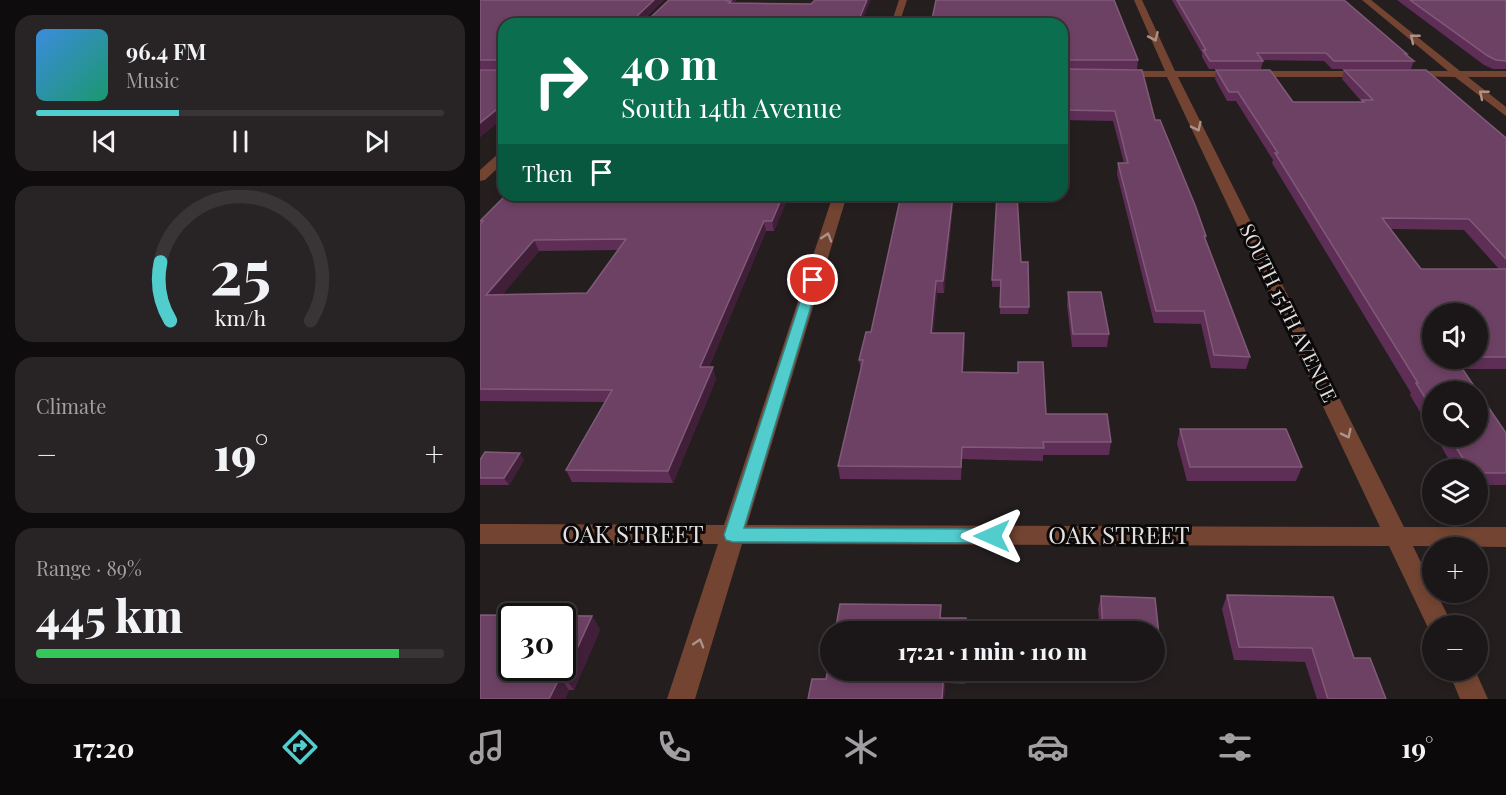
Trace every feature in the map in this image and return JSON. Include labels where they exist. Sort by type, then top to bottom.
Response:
[{"type":"street","points":[[897,18],[903,0]]},
{"type":"street","name":"SOUTH 15TH AVENUE","points":[[1138,0],[1171,74],[1435,615]]},
{"type":"street","points":[[1366,0],[1506,113]]},
{"type":"street","points":[[1106,74],[1506,74]]},
{"type":"street","points":[[480,177],[498,160]]},
{"type":"street","points":[[681,699],[838,201]]},
{"type":"street","name":"OAK STREET","points":[[480,534],[1506,537]]},
{"type":"street","points":[[1466,681],[1474,699]]},
{"type":"building","points":[[480,0],[654,0],[638,15],[638,18],[498,18],[498,60],[480,60]]},
{"type":"building","points":[[669,0],[811,4],[815,0],[867,0],[860,18],[650,18]]},
{"type":"building","points":[[936,0],[1114,0],[1138,60],[1068,60],[1068,18],[932,18]]},
{"type":"building","points":[[1177,0],[1344,0],[1414,61],[1334,61],[1326,53],[1257,53],[1263,61],[1210,61]]},
{"type":"building","points":[[1410,0],[1506,0],[1506,61],[1488,56]]},
{"type":"building","points":[[1068,69],[1142,70],[1155,120],[1160,120],[1195,205],[1206,236],[1204,236],[1250,357],[1214,355],[1204,311],[1156,311],[1118,163],[1128,163],[1115,111],[1068,110]]},
{"type":"building","points":[[480,70],[498,70],[498,108],[480,123]]},
{"type":"building","points":[[1216,70],[1270,70],[1293,102],[1364,102],[1362,100],[1373,100],[1344,70],[1426,70],[1506,138],[1506,259],[1469,219],[1382,218],[1421,269],[1506,269],[1506,357],[1488,357],[1488,303],[1422,303],[1422,369],[1462,369],[1471,381],[1422,381],[1422,393],[1275,153],[1278,153],[1238,92],[1229,92]]},
{"type":"building","points":[[500,201],[780,201],[772,221],[764,221],[700,367],[713,367],[668,471],[566,470],[612,390],[480,389],[480,224],[483,221],[480,221]],"holes":[[[626,239],[587,293],[486,295],[534,240]]]},
{"type":"building","points":[[900,201],[952,201],[943,281],[936,281],[931,333],[964,333],[962,372],[1018,373],[1018,362],[1043,362],[1046,414],[1107,414],[1111,442],[1043,442],[1044,448],[962,447],[961,467],[838,466],[863,360],[859,360],[866,332],[871,332]]},
{"type":"building","points":[[997,201],[1017,201],[1021,262],[1028,262],[1029,307],[1000,307],[1001,280],[992,280]]},
{"type":"building","points":[[1068,292],[1101,292],[1109,334],[1073,334]]},
{"type":"building","points":[[1488,407],[1506,433],[1506,473],[1488,473],[1488,459],[1463,459],[1456,447],[1488,447]]},
{"type":"building","points":[[1180,429],[1286,429],[1302,467],[1190,467]]},
{"type":"building","points":[[485,452],[520,453],[504,478],[480,478],[480,460]]},
{"type":"building","points":[[1227,595],[1333,597],[1354,658],[1370,658],[1386,699],[1328,699],[1312,648],[1239,647]]},
{"type":"building","points":[[1101,596],[1155,598],[1158,621],[1102,621]]},
{"type":"building","points":[[840,604],[941,605],[940,618],[966,618],[966,621],[837,621]]},
{"type":"building","points":[[480,615],[498,615],[498,681],[558,681],[549,699],[480,699]]},
{"type":"building","points":[[576,616],[592,616],[576,651]]},
{"type":"building","points":[[812,679],[820,679],[820,681],[943,681],[942,699],[808,699]]},
{"type":"route","points":[[813,280],[733,535],[992,536]]}]
